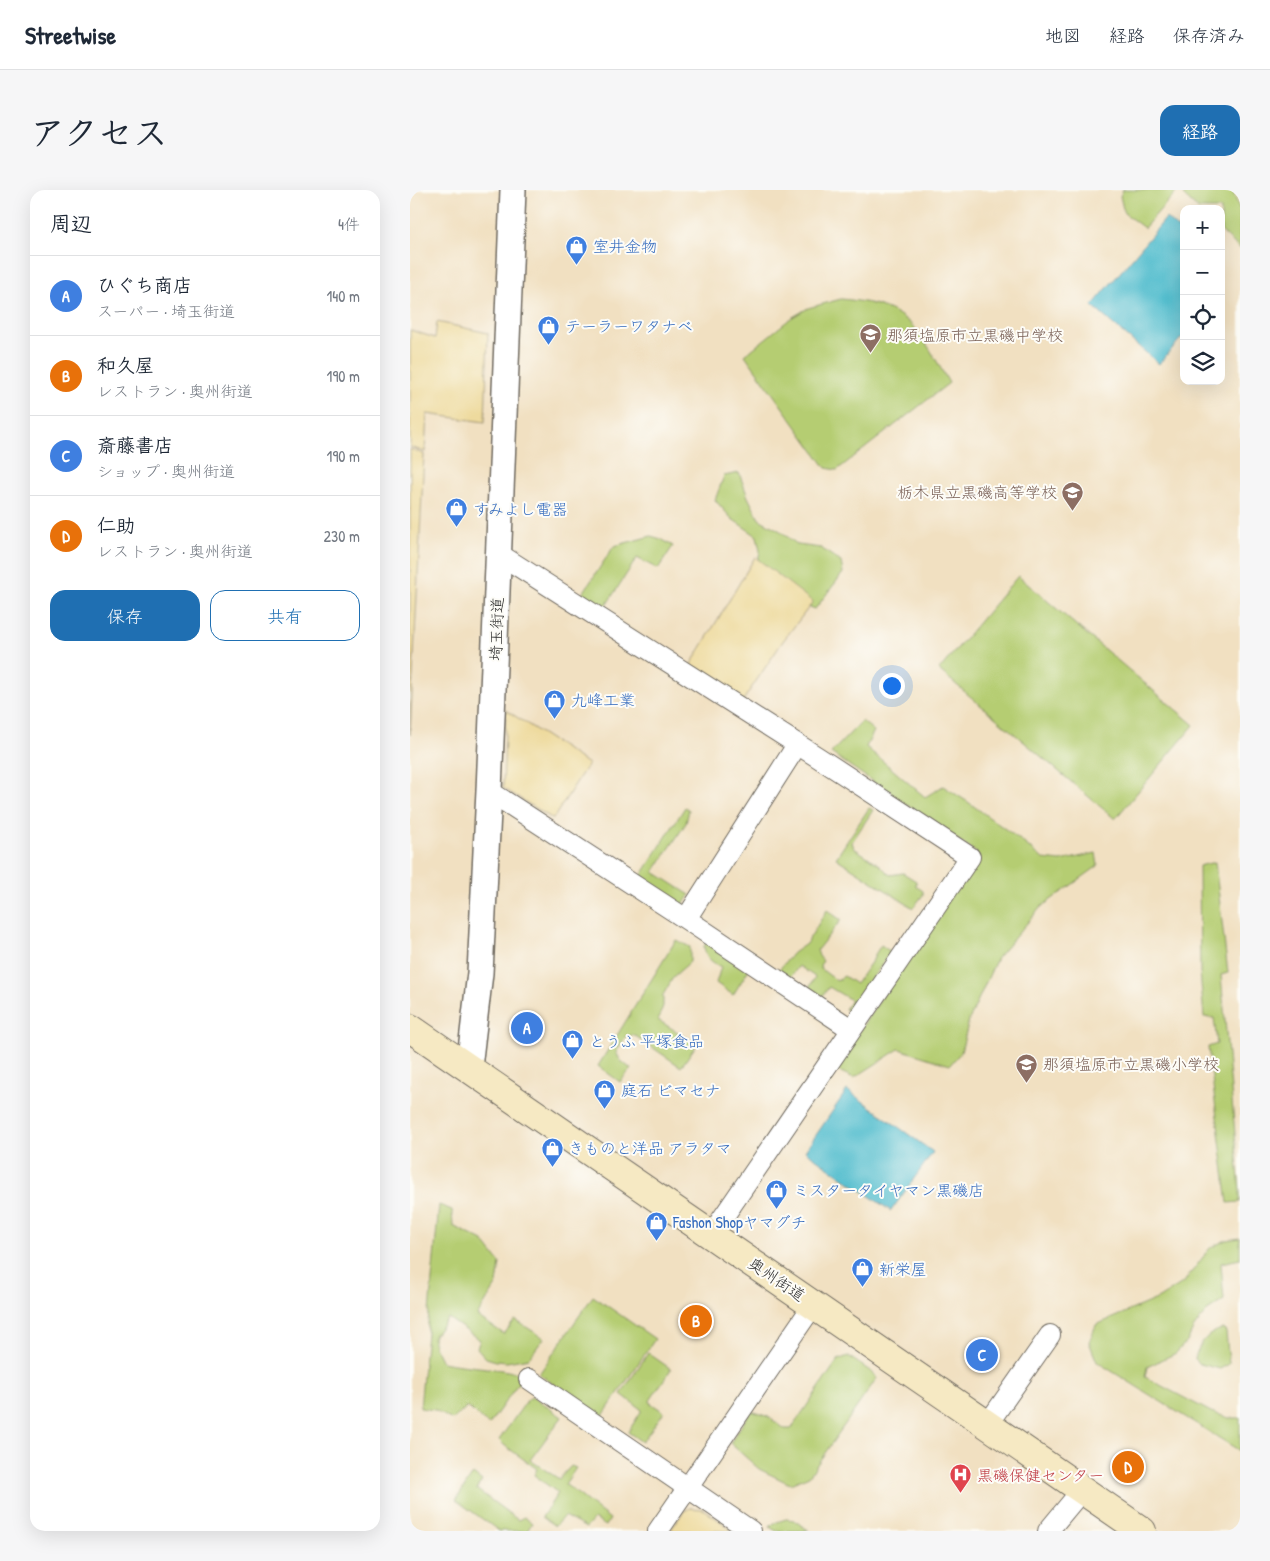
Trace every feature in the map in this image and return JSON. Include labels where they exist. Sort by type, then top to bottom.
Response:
[{"type":"main road","name":"奥州街道","points":[[410,1028],[1142,1531]]},
{"type":"street","name":"埼玉街道","points":[[469,1067],[480,973],[513,190]]},
{"type":"street","points":[[499,554],[970,857],[711,1234]]},
{"type":"street","points":[[686,919],[797,745]]},
{"type":"street","points":[[489,791],[851,1029]]},
{"type":"street","points":[[658,1531],[814,1304]]},
{"type":"street","points":[[987,1425],[1050,1335]]},
{"type":"street","points":[[529,1379],[751,1531]]},
{"type":"street","points":[[1048,1531],[1082,1490]]},
{"type":"green space","points":[[1123,190],[1178,190],[1144,228],[1124,213],[1120,196]]},
{"type":"green space","points":[[1188,190],[1232,190],[1240,210],[1240,249],[1225,235],[1225,205],[1194,205],[1183,195]]},
{"type":"green space","points":[[841,299],[883,307],[909,323],[929,348],[949,383],[837,470],[826,468],[745,355],[791,318],[808,308]]},
{"type":"green space","points":[[739,473],[759,519],[779,530],[798,545],[821,548],[841,562],[843,573],[815,609],[798,604],[756,571],[760,551],[757,536],[732,519],[715,500],[724,476]]},
{"type":"green space","points":[[651,536],[673,546],[658,569],[637,558],[603,610],[581,596],[614,546]]},
{"type":"green space","points":[[1018,576],[1194,725],[1115,819],[939,670]]},
{"type":"green space","points":[[862,721],[874,731],[866,747],[925,797],[943,786],[1019,839],[1043,859],[1061,861],[1096,853],[1098,866],[1041,907],[997,958],[969,1020],[961,1052],[950,1065],[899,1049],[854,1078],[834,1069],[977,853],[831,753]]},
{"type":"green space","points":[[685,807],[689,810],[686,823],[654,872],[690,895],[681,907],[640,878]]},
{"type":"green space","points":[[869,808],[873,810],[852,842],[854,848],[880,865],[890,875],[903,873],[916,881],[916,886],[923,891],[923,895],[913,908],[836,858]]},
{"type":"green space","points":[[1215,862],[1228,973],[1221,975],[1240,1191],[1240,1202],[1228,1203],[1208,1047],[1217,1044],[1214,1018],[1204,1017],[1200,972],[1199,866]]},
{"type":"green space","points":[[827,910],[841,920],[817,950],[823,961],[820,965],[821,969],[837,981],[844,976],[856,984],[881,945],[891,952],[849,1011],[845,1009],[851,1000],[829,987],[820,999],[808,990],[815,977],[799,966],[789,979],[778,971],[793,953],[806,944]]},
{"type":"green space","points":[[710,939],[751,966],[733,995],[716,983],[721,967],[707,957],[704,946]]},
{"type":"green space","points":[[676,940],[690,947],[690,962],[674,976],[663,995],[663,1006],[658,1020],[697,1044],[681,1067],[634,1035],[626,1036],[616,1052],[620,1060],[631,1069],[620,1082],[598,1066]]},
{"type":"green space","points":[[439,1205],[452,1210],[453,1226],[483,1241],[500,1263],[497,1284],[477,1316],[504,1334],[515,1320],[544,1338],[529,1358],[507,1362],[486,1358],[477,1348],[480,1340],[448,1318],[433,1337],[434,1346],[442,1362],[517,1373],[519,1382],[489,1425],[467,1407],[452,1420],[435,1410],[420,1408]]},
{"type":"green space","points":[[1240,1238],[1240,1259],[1221,1263],[1224,1300],[1206,1312],[1193,1329],[1188,1340],[1176,1353],[1147,1367],[1145,1377],[1211,1412],[1229,1418],[1240,1418],[1240,1451],[1097,1362],[1089,1342],[1096,1325],[1159,1298],[1184,1282],[1210,1248],[1226,1240]]},
{"type":"green space","points":[[593,1296],[655,1339],[602,1417],[539,1374]]},
{"type":"green space","points":[[1223,1329],[1226,1332],[1229,1364],[1220,1369],[1200,1364],[1195,1359],[1201,1344],[1208,1336]]},
{"type":"green space","points":[[648,1353],[671,1369],[649,1402],[664,1412],[642,1442],[628,1432],[642,1410],[621,1394]]},
{"type":"green space","points":[[848,1356],[877,1378],[809,1476],[790,1484],[759,1469],[730,1443],[751,1411],[767,1416],[785,1429],[791,1429],[838,1360]]},
{"type":"green space","points":[[533,1397],[562,1417],[530,1460],[559,1479],[571,1466],[576,1468],[565,1484],[610,1519],[606,1526],[594,1519],[586,1528],[564,1516],[555,1526],[542,1517],[558,1493],[534,1475],[537,1469],[499,1440],[528,1399]]},
{"type":"green space","points":[[473,1474],[482,1481],[476,1489],[518,1520],[524,1517],[532,1523],[527,1531],[499,1531],[456,1500]]},
{"type":"green space","points":[[786,1519],[794,1520],[809,1531],[776,1531],[770,1527],[774,1523]]},
{"type":"sand","points":[[437,322],[488,333],[485,422],[427,414],[425,452],[410,447],[410,330],[435,338]]},
{"type":"sand","points":[[410,449],[424,454],[410,735]]},
{"type":"sand","points":[[755,557],[813,602],[783,641],[742,702],[690,666]]},
{"type":"sand","points":[[506,710],[588,764],[553,819],[503,788]]},
{"type":"sand","points":[[690,1508],[703,1509],[734,1531],[670,1531],[684,1511]]},
{"type":"water","points":[[1166,218],[1180,230],[1180,340],[1159,364],[1092,306]]},
{"type":"water","points":[[847,1090],[933,1152],[891,1211],[805,1151]]},
{"type":"place","name":"室井金物","points":[[577,265]]},
{"type":"place","name":"テーラーワタナベ","points":[[549,345]]},
{"type":"place","name":"那須塩原市立黒磯中学校","points":[[871,354]]},
{"type":"place","name":"栃木県立黒磯高等学校","points":[[1073,511]]},
{"type":"place","name":"すみよし電器","points":[[457,528]]},
{"type":"place","name":"九峰工業","points":[[555,719]]},
{"type":"place","name":"ひぐち商店","points":[[527,1028]]},
{"type":"place","name":"とうふ 平塚食品","points":[[573,1060]]},
{"type":"place","name":"那須塩原市立黒磯小学校","points":[[1027,1083]]},
{"type":"place","name":"庭石 ビマセナ","points":[[605,1109]]},
{"type":"place","name":"きものと洋品 アラタマ","points":[[552,1167]]},
{"type":"place","name":"ミスタータイヤマン黒磯店","points":[[777,1209]]},
{"type":"place","name":"Fashon Shopヤマグチ","points":[[657,1241]]},
{"type":"place","name":"新栄屋","points":[[863,1288]]},
{"type":"place","name":"和久屋","points":[[696,1321]]},
{"type":"place","name":"斎藤書店","points":[[982,1355]]},
{"type":"place","name":"仁助","points":[[1128,1467]]},
{"type":"place","name":"黒磯保健センター","points":[[961,1494]]}]
